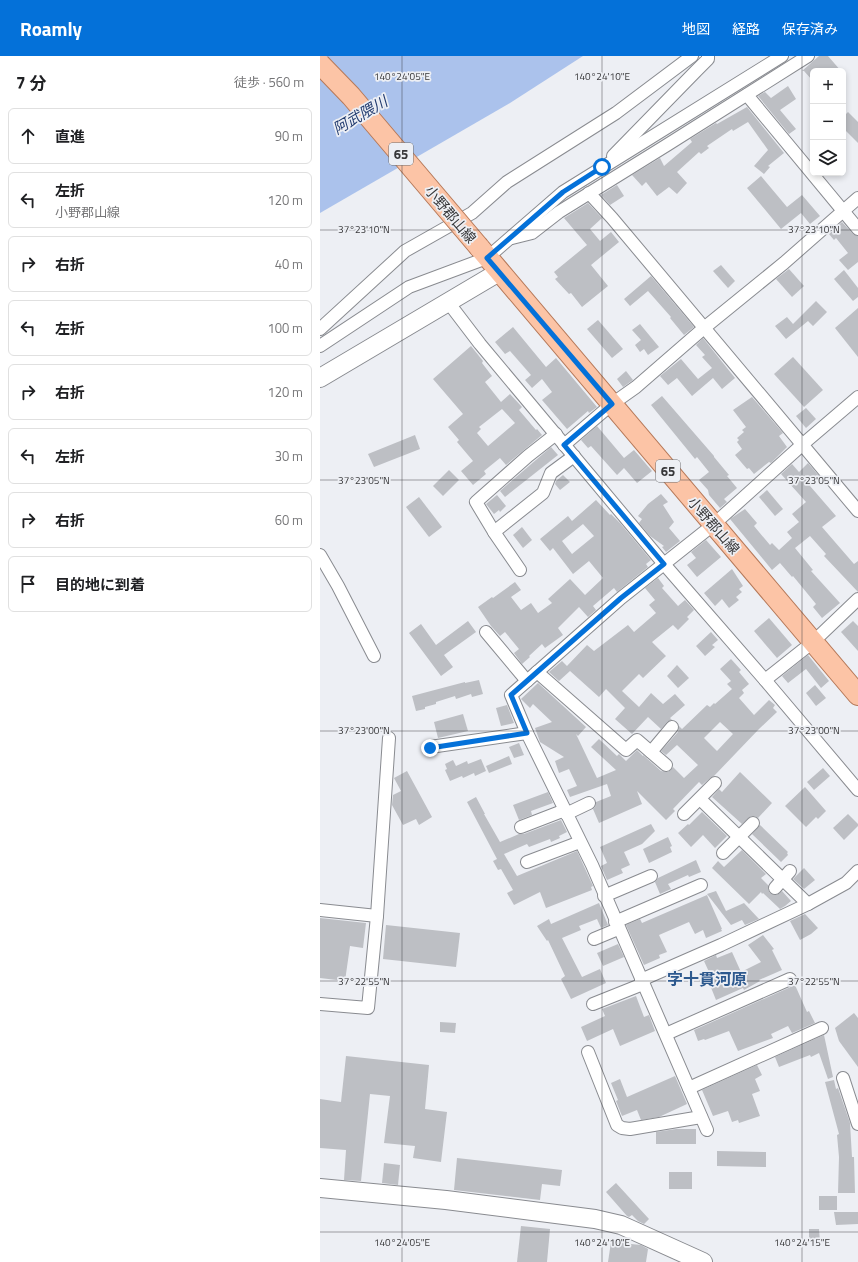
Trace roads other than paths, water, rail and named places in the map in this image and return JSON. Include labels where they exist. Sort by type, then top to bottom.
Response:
[{"type":"main road","name":"小野郡山線","points":[[320,64],[352,96],[488,259],[858,695]]},
{"type":"street","points":[[320,329],[405,251],[472,213],[507,182],[616,113],[692,56]]},
{"type":"street","points":[[602,167],[708,59],[708,56]]},
{"type":"street","points":[[320,378],[448,302],[508,238],[563,192],[782,56]]},
{"type":"street","points":[[508,238],[532,233],[559,212],[808,56]]},
{"type":"street","points":[[747,95],[858,229]]},
{"type":"street","points":[[589,193],[612,218],[858,511]]},
{"type":"street","points":[[564,445],[612,404],[636,387],[704,328],[784,263],[858,198]]},
{"type":"street","points":[[320,346],[409,287],[488,259]]},
{"type":"street","points":[[448,302],[480,344],[564,445],[858,790]]},
{"type":"street","points":[[707,1130],[666,1034],[580,842],[527,733],[511,695],[621,598],[713,525],[858,397]]},
{"type":"street","points":[[520,570],[476,502],[528,456],[556,434]]},
{"type":"street","points":[[494,532],[543,493],[551,473],[574,456]]},
{"type":"street","points":[[320,555],[338,586],[374,656]]},
{"type":"street","points":[[765,680],[813,642],[858,599]]},
{"type":"street","points":[[486,632],[527,681]]},
{"type":"street","points":[[537,672],[626,750],[638,740],[666,765]]},
{"type":"street","points":[[651,752],[672,727]]},
{"type":"street","points":[[430,748],[527,733]]},
{"type":"street","points":[[320,1004],[368,1008],[377,916],[390,738]]},
{"type":"street","points":[[684,814],[715,783]]},
{"type":"street","points":[[700,799],[739,836],[787,875],[808,904]]},
{"type":"street","points":[[521,827],[589,803]]},
{"type":"street","points":[[723,853],[753,823]]},
{"type":"street","points":[[527,862],[580,842]]},
{"type":"street","points":[[593,1004],[808,904],[846,883],[858,871]]},
{"type":"street","points":[[775,888],[787,875]]},
{"type":"street","points":[[604,896],[651,876]]},
{"type":"street","points":[[594,939],[617,925],[701,885]]},
{"type":"street","points":[[320,910],[377,916]]},
{"type":"street","points":[[666,1034],[790,979]]},
{"type":"street","points":[[689,1088],[822,1028]]},
{"type":"street","points":[[588,1052],[618,1125],[622,1128],[630,1129],[701,1117]]},
{"type":"street","points":[[843,1078],[858,1124]]},
{"type":"street","points":[[320,1188],[446,1200],[595,1219],[621,1225],[702,1262]]},
{"type":"water","name":"阿武隈川","points":[[320,56],[583,56],[510,103],[320,213]]},
{"type":"district","name":"字十貫河原","points":[[707,979]]}]
